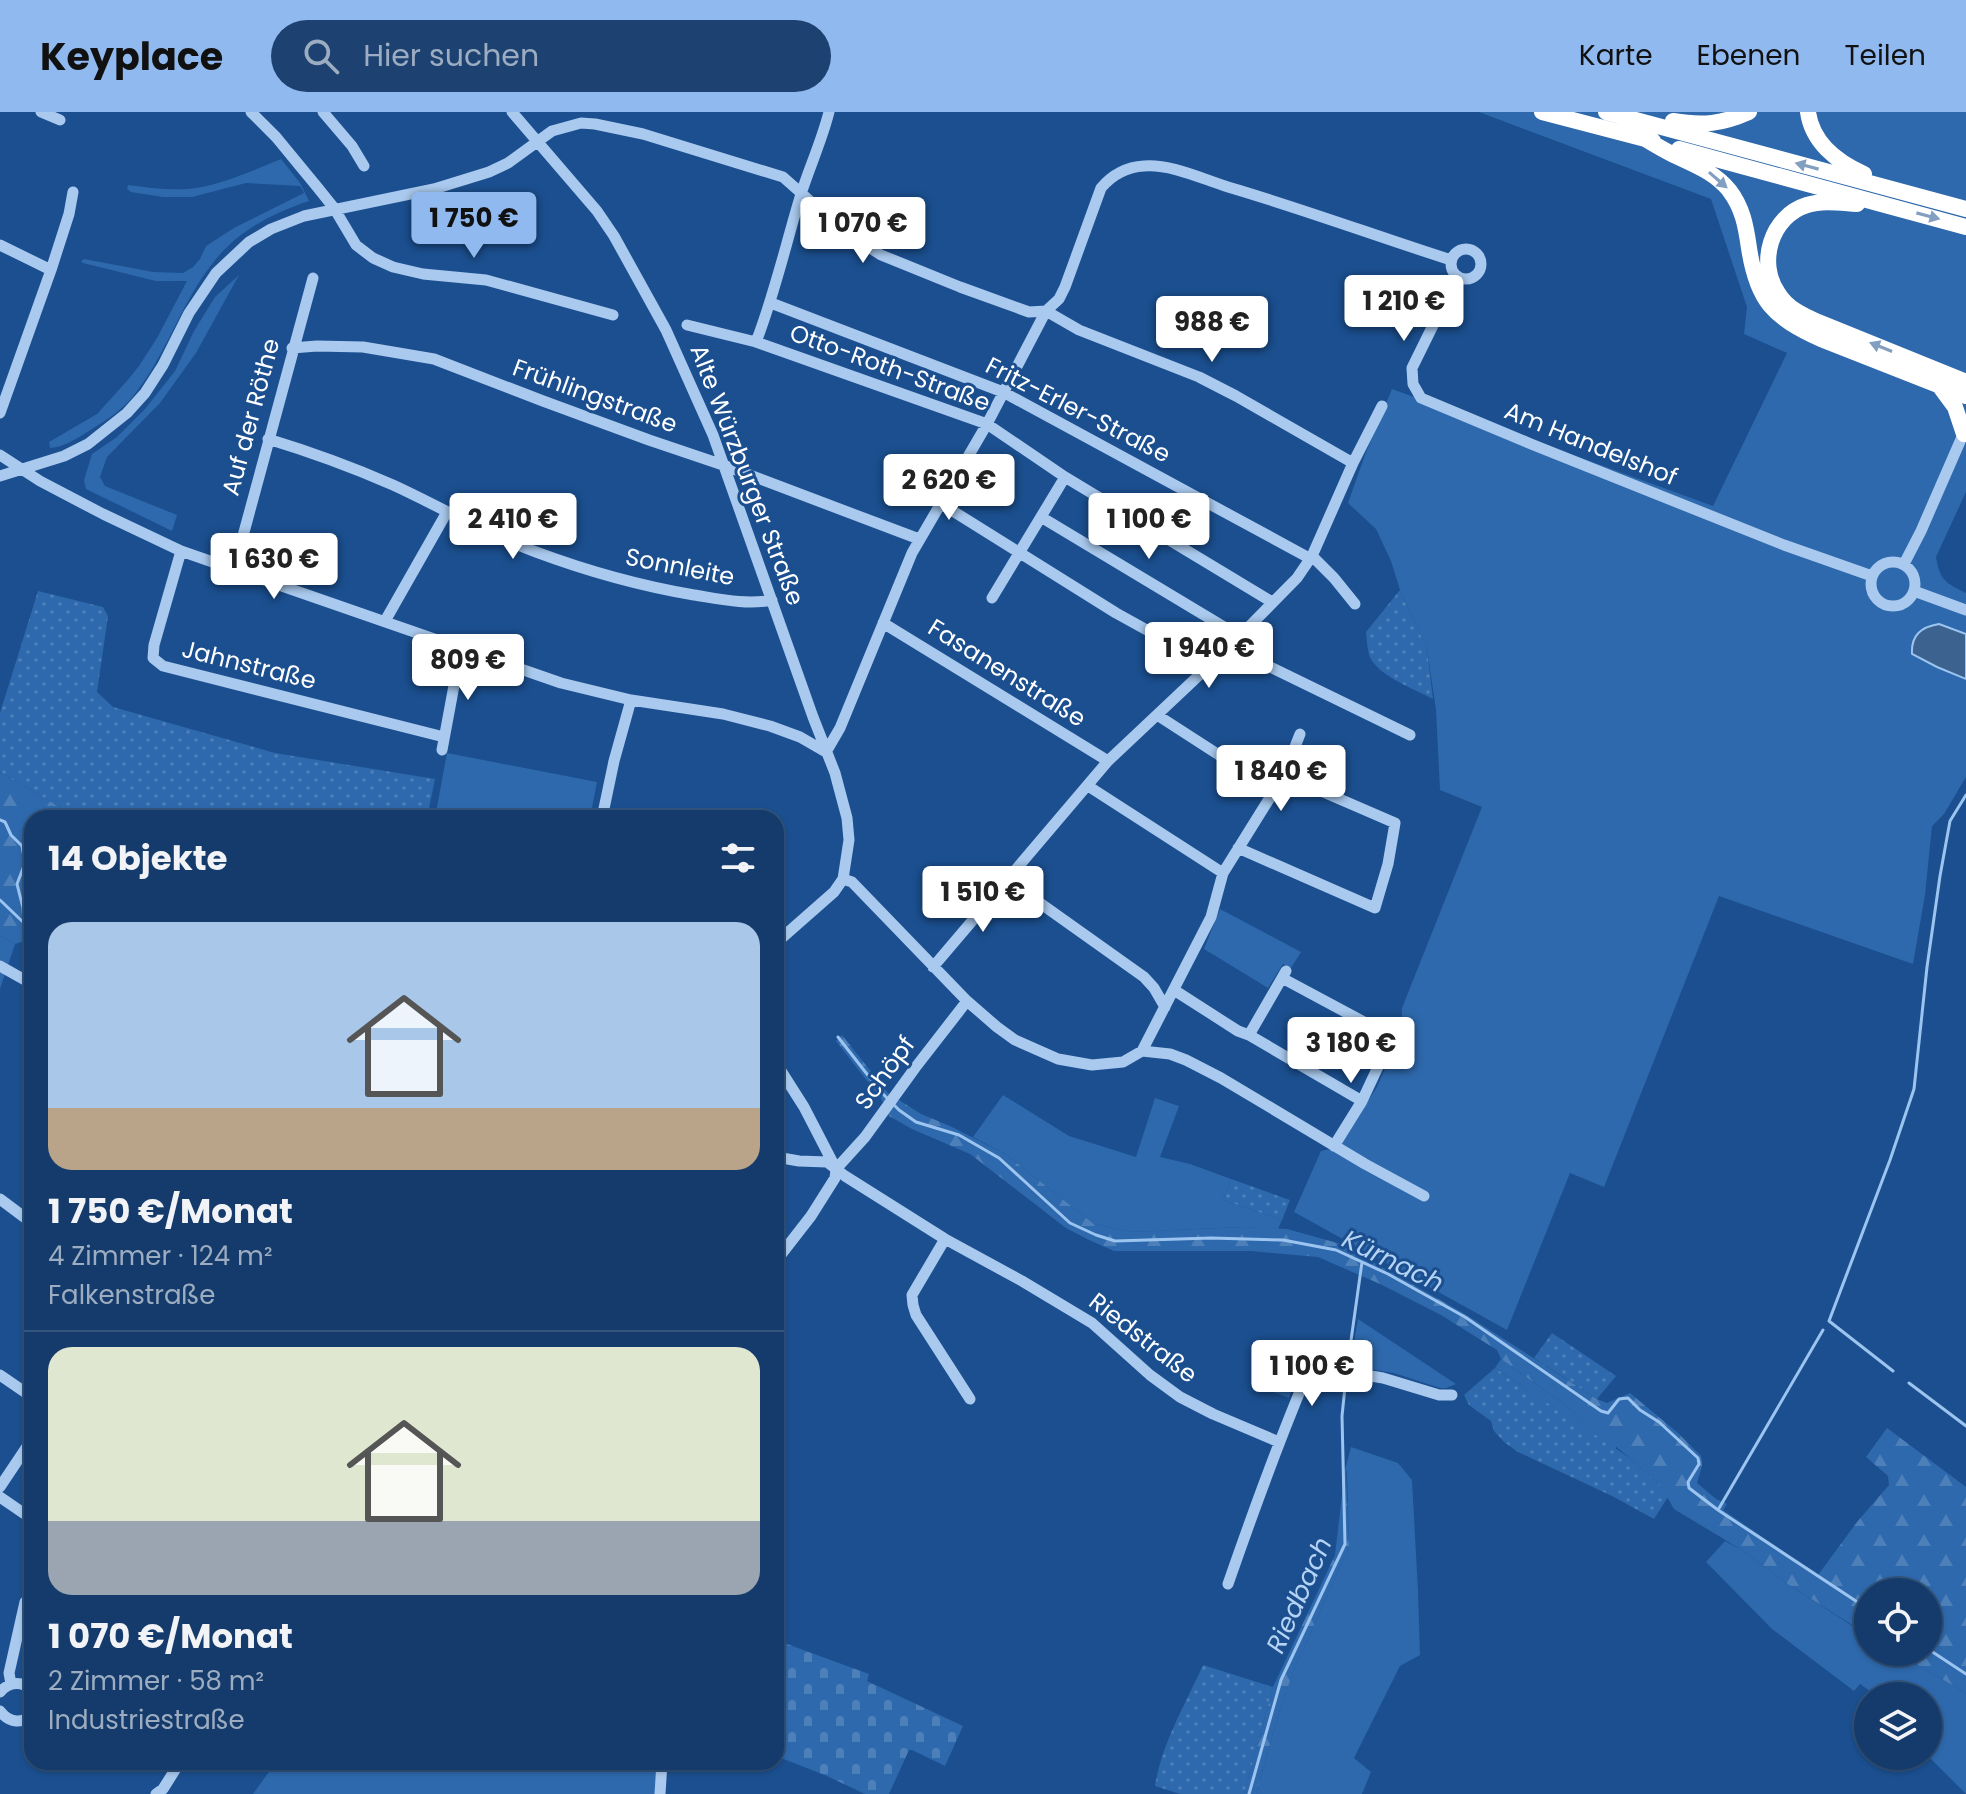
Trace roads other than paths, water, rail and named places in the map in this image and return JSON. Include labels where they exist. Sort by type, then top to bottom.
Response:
[{"type":"highway","points":[[1542,112],[1966,227]]},
{"type":"highway","points":[[1606,112],[1966,209]]},
{"type":"highway","points":[[1626,117],[1692,124],[1727,122],[1749,112]]},
{"type":"highway","points":[[1808,112],[1815,134],[1833,155],[1850,168],[1909,193]]},
{"type":"highway","points":[[1645,139],[1702,167],[1727,188],[1744,215],[1755,280],[1766,302],[1783,319],[1821,339],[1956,380]]},
{"type":"highway","points":[[1891,206],[1826,202],[1807,205],[1796,211],[1774,233],[1767,263],[1770,279],[1789,306],[1800,314],[1956,380],[1966,396]]},
{"type":"highway","points":[[1956,380],[1955,407],[1965,432]]},
{"type":"street","points":[[41,112],[60,120]]},
{"type":"street","points":[[251,112],[276,137],[334,208],[356,245],[373,258],[393,267],[423,274],[486,280],[613,315]]},
{"type":"street","points":[[323,112],[352,146],[364,166]]},
{"type":"street","name":"Alte Würzburger Straße","points":[[512,112],[597,211],[629,262],[691,382],[835,773],[847,818],[849,840],[843,879]]},
{"type":"street","points":[[756,342],[771,303],[829,112]]},
{"type":"street","points":[[0,476],[64,456],[88,444],[127,413],[163,365],[189,313],[216,273],[249,242],[289,220],[434,189],[489,172],[508,163],[552,131],[581,123],[643,134],[783,177],[844,231],[881,255],[1029,312],[1046,311],[1079,330],[1199,377],[1353,463]]},
{"type":"street","points":[[0,455],[103,514],[181,551],[561,683],[631,700],[723,714],[770,726],[800,737],[826,752],[840,728],[919,539],[987,424],[1046,311],[1059,299],[1101,188],[1115,175],[1146,166],[1171,169],[1451,260]]},
{"type":"street","points":[[0,413],[51,270],[73,192]]},
{"type":"street","points":[[0,245],[51,270]]},
{"type":"street","points":[[1460,249],[1475,251],[1480,257],[1479,272],[1474,277],[1459,278],[1451,267],[1454,254],[1460,249]]},
{"type":"street","name":"Auf der Röthe","points":[[234,569],[313,278]]},
{"type":"street","name":"Am Handelshof","points":[[1459,278],[1412,368],[1413,384],[1421,398],[1784,545],[1872,576]]},
{"type":"street","name":"Fritz-Erler-Straße","points":[[771,303],[1003,392],[1312,557],[1355,604]]},
{"type":"street","name":"Otto-Roth-Straße","points":[[687,325],[756,342],[987,424],[1065,477],[1272,602]]},
{"type":"street","name":"Frühlingstraße","points":[[292,348],[363,347],[434,359],[919,539]]},
{"type":"street","points":[[933,967],[1108,761],[1297,578],[1312,557],[1382,406]]},
{"type":"street","points":[[1904,564],[1965,432]]},
{"type":"street","name":"Sonnleite","points":[[268,439],[394,485],[535,552],[610,576],[669,591],[733,601],[772,600]]},
{"type":"street","points":[[992,598],[1065,477]]},
{"type":"street","points":[[940,503],[1116,613],[1210,665]]},
{"type":"street","points":[[385,621],[447,512]]},
{"type":"street","points":[[1041,517],[1239,636]]},
{"type":"street","name":"Jahnstraße","points":[[181,551],[154,645],[153,658],[163,666],[443,744],[461,648]]},
{"type":"street","points":[[1885,563],[1904,564],[1913,573],[1914,591],[1905,603],[1898,606],[1882,603],[1872,592],[1872,576],[1885,563]]},
{"type":"street","points":[[1914,591],[1966,610]]},
{"type":"street","name":"Fasanenstraße","points":[[883,623],[1108,761]]},
{"type":"street","points":[[1229,647],[1410,735]]},
{"type":"street","points":[[604,810],[631,700]]},
{"type":"street","points":[[1157,715],[1233,764]]},
{"type":"street","points":[[800,737],[813,717]]},
{"type":"street","points":[[784,936],[834,892],[843,879],[852,882],[967,1001],[1015,1040],[1058,1059],[1092,1065],[1123,1062],[1142,1051],[1211,917],[1223,873],[1284,775],[1300,734]]},
{"type":"street","points":[[1238,848],[1375,908],[1388,864],[1395,823],[1284,775]]},
{"type":"street","points":[[1088,786],[1223,873]]},
{"type":"street","points":[[1006,879],[1144,977],[1165,1007]]},
{"type":"street","points":[[0,966],[24,980]]},
{"type":"street","points":[[1249,1035],[1284,975],[1392,1037],[1362,1101],[1334,1146]]},
{"type":"street","points":[[1174,990],[1238,1031],[1362,1101]]},
{"type":"street","name":"Schöpf","points":[[784,1251],[811,1216],[835,1178],[836,1169],[865,1137],[967,1001]]},
{"type":"street","points":[[1142,1051],[1170,1054],[1186,1060],[1424,1196]]},
{"type":"street","points":[[784,1076],[836,1169]]},
{"type":"street","points":[[784,1158],[827,1162],[836,1169]]},
{"type":"street","name":"Riedstraße","points":[[836,1169],[945,1239],[1092,1323],[1150,1375],[1180,1397],[1279,1442]]},
{"type":"street","points":[[0,1199],[24,1217]]},
{"type":"street","points":[[945,1239],[912,1295],[913,1305],[916,1315],[970,1399]]},
{"type":"street","points":[[1228,1584],[1279,1442],[1305,1379],[1312,1373],[1320,1369],[1383,1378],[1439,1395],[1452,1395]]},
{"type":"street","points":[[0,1375],[24,1392]]},
{"type":"street","points":[[0,1487],[24,1451]]},
{"type":"street","points":[[0,1497],[24,1514]]},
{"type":"street","points":[[11,1684],[9,1673],[24,1606]]},
{"type":"street","points":[[0,1692],[11,1684],[24,1685]]},
{"type":"street","points":[[0,1711],[8,1719],[24,1720]]},
{"type":"street","points":[[156,1794],[175,1770]]},
{"type":"street","points":[[660,1794],[662,1770]]},
{"type":"waterway","points":[[1893,1371],[1829,1321],[1914,1089],[1940,876],[1950,821],[1966,795]]},
{"type":"waterway","name":"Kürnach","points":[[0,820],[5,822],[11,835],[22,846],[24,857]]},
{"type":"waterway","name":"Kürnach","points":[[24,866],[17,884],[24,923]]},
{"type":"waterway","name":"Kürnach","points":[[0,900],[24,923]]},
{"type":"waterway","name":"Kürnach","points":[[838,1037],[899,1110],[916,1122],[959,1135],[999,1158],[1070,1223],[1096,1235],[1115,1241],[1211,1238],[1283,1240],[1336,1250],[1388,1274],[1465,1317],[1601,1411],[1608,1413],[1619,1399],[1628,1398],[1698,1458],[1699,1464],[1688,1482],[1689,1488],[1854,1600]]},
{"type":"waterway","name":"Riedbach","points":[[1347,1369],[1362,1262]]},
{"type":"waterway","points":[[1718,1510],[1823,1330]]},
{"type":"waterway","name":"Riedbach","points":[[1249,1794],[1281,1680],[1345,1544],[1342,1416],[1346,1377]]},
{"type":"waterway","points":[[1909,1383],[1966,1426]]},
{"type":"waterway","name":"Kürnach","points":[[1942,1658],[1966,1674]]}]
